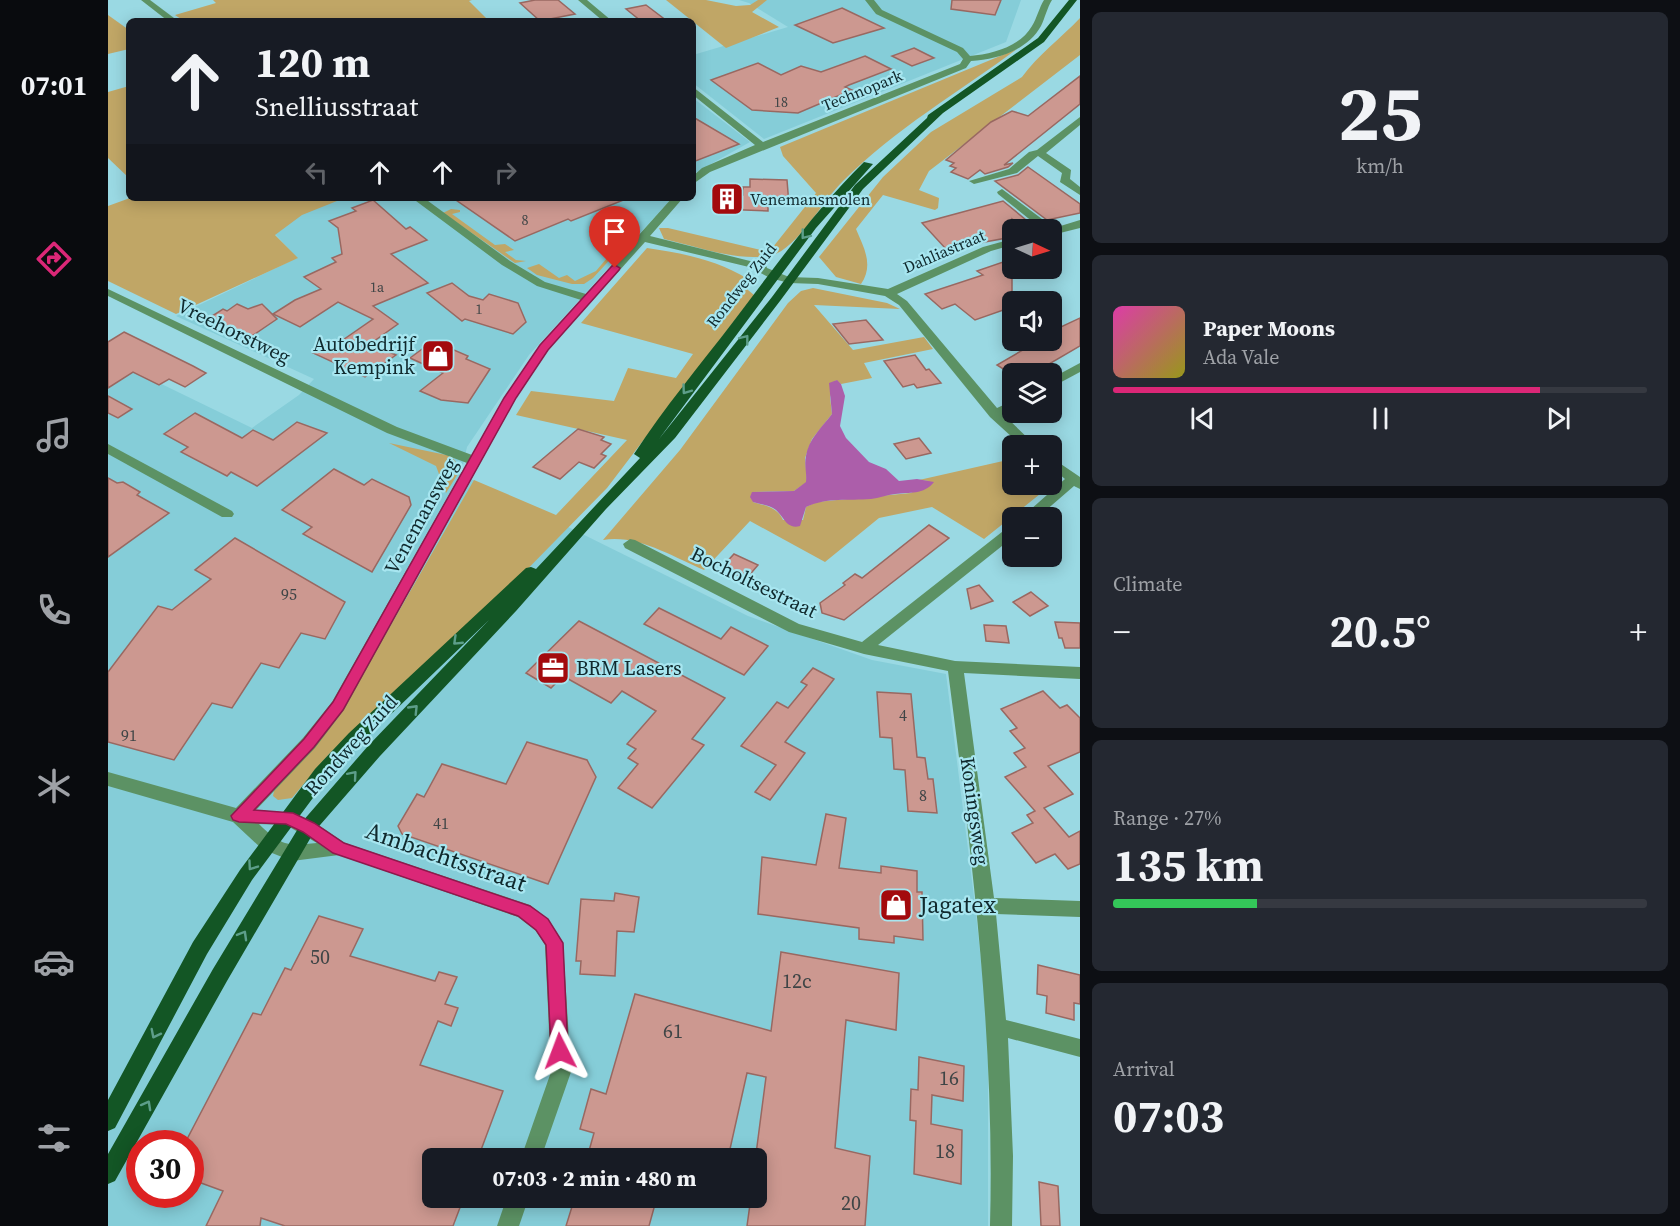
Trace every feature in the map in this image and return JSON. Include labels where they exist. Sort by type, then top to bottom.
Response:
[{"type":"main road","name":"Rondweg Zuid","points":[[601,506],[718,347],[846,185],[887,147],[1041,40],[1073,0]]},
{"type":"main road","name":"Rondweg Zuid","points":[[1056,22],[1080,5]]},
{"type":"main road","name":"Rondweg Zuid","points":[[108,1174],[220,975],[308,827],[374,751],[511,607],[601,506],[670,435],[859,187],[938,113]]},
{"type":"main road","name":"Rondweg Zuid","points":[[108,1121],[200,948],[268,844],[321,774],[355,738],[499,600],[578,531]]},
{"type":"street","points":[[145,0],[170,18]]},
{"type":"street","points":[[582,0],[604,18]]},
{"type":"street","points":[[869,0],[879,12],[960,50],[968,59]]},
{"type":"street","name":"Technopark","points":[[762,146],[963,66],[968,59],[986,58],[1015,46],[1031,34],[1048,0]]},
{"type":"street","points":[[696,92],[762,146],[706,170],[696,178]]},
{"type":"street","points":[[974,181],[1013,171],[1034,154],[1040,153],[1080,120]]},
{"type":"street","points":[[1040,153],[1067,172],[1064,180],[1080,192]]},
{"type":"street","points":[[1002,192],[1036,219]]},
{"type":"street","points":[[421,201],[506,263],[541,284],[588,298]]},
{"type":"street","name":"Venemansweg","points":[[239,816],[309,743],[338,706],[510,398],[544,348],[675,201]]},
{"type":"street","points":[[1062,229],[1080,223]]},
{"type":"street","points":[[643,238],[792,276],[889,293],[903,303],[995,414],[1018,435]]},
{"type":"street","name":"Dahliastraat","points":[[889,293],[987,249],[1002,245]]},
{"type":"street","name":"Vreehorstweg","points":[[108,292],[392,430],[475,461]]},
{"type":"street","points":[[1062,377],[1080,367]]},
{"type":"street","points":[[995,414],[1002,410]]},
{"type":"street","points":[[110,451],[227,514]]},
{"type":"street","points":[[1043,507],[1077,481],[1062,470]]},
{"type":"street","points":[[864,648],[1002,539]]},
{"type":"street","name":"Bocholtsestraat","points":[[630,544],[794,628],[864,648],[956,667],[1078,675]]},
{"type":"street","name":"Koningsweg","points":[[956,667],[987,906],[999,1027],[1001,1226]]},
{"type":"street","points":[[108,779],[239,816],[288,818]]},
{"type":"street","points":[[239,816],[268,844],[292,853]]},
{"type":"street","name":"Ambachtsstraat","points":[[288,818],[308,827],[339,848],[524,911],[542,925],[554,943],[561,1072],[534,1148]]},
{"type":"street","name":"Ambachtsstraat","points":[[292,853],[339,848]]},
{"type":"street","points":[[987,906],[1080,909]]},
{"type":"street","points":[[999,1027],[1080,1048]]},
{"type":"street","points":[[508,1226],[514,1208]]},
{"type":"shaded area","points":[[213,0],[472,0],[469,1],[486,18],[180,18],[175,15],[216,3]]},
{"type":"shaded area","points":[[666,0],[706,0],[736,6],[767,0],[752,12],[779,27],[726,48],[696,24],[696,18],[688,18]]},
{"type":"shaded area","points":[[739,0],[1021,0],[1006,42],[764,139],[696,85],[696,54],[788,27],[749,3]]},
{"type":"shaded area","points":[[108,15],[126,28],[126,50],[108,54]]},
{"type":"shaded area","points":[[1080,18],[1080,55],[929,171],[919,190],[939,198],[938,208],[935,210],[883,195],[856,229],[865,250],[867,263],[865,277],[861,284],[836,277],[819,257],[883,177],[931,132],[1022,77],[1042,54]]},
{"type":"shaded area","points":[[1017,49],[884,144],[835,189],[800,234],[781,251],[772,255],[746,257],[718,253],[664,239],[659,228],[668,228],[769,252],[816,193],[783,156],[780,147]]},
{"type":"shaded area","points":[[126,87],[126,175],[108,158],[108,92]]},
{"type":"shaded area","points":[[696,100],[750,142],[696,172]]},
{"type":"shaded area","points":[[126,199],[337,201],[302,215],[275,235],[298,258],[176,314],[108,281],[108,206]]},
{"type":"shaded area","points":[[311,201],[669,201],[529,355],[467,447],[461,474],[748,616],[872,660],[946,674],[988,1027],[988,1226],[108,1226],[108,358],[252,428],[299,395],[314,379],[176,316],[297,258],[265,223]]},
{"type":"shaded area","points":[[451,209],[460,210],[452,214],[495,245],[505,244],[514,250],[505,252],[516,260],[526,261],[515,263],[443,213]]},
{"type":"shaded area","points":[[624,238],[628,240],[593,278],[584,284],[572,284],[537,275],[527,268],[539,264],[559,278],[567,275],[575,281],[596,271]]},
{"type":"shaded area","points":[[647,248],[712,262],[736,272],[748,279],[748,290],[754,295],[607,488],[505,592],[329,754],[292,798],[278,800],[273,796],[274,791],[337,719],[474,480],[556,515],[627,440],[516,415],[531,391],[614,401],[628,368],[676,378],[693,354],[581,323]]},
{"type":"shaded area","points":[[813,288],[887,303],[900,309],[814,305],[853,350],[924,337],[933,349],[864,363],[872,378],[841,384],[836,380],[830,397],[832,414],[812,439],[805,458],[807,482],[794,491],[752,492],[753,502],[774,510],[783,520],[803,520],[806,507],[816,502],[911,493],[929,481],[919,480],[1002,461],[1002,495],[1039,495],[1024,507],[1002,507],[1002,525],[984,539],[932,507],[879,518],[825,562],[750,521],[704,570],[642,543],[616,539],[603,540],[680,450],[788,303],[801,291]]},
{"type":"shaded area","points":[[837,380],[845,396],[840,426],[846,438],[869,462],[886,469],[899,481],[917,479],[934,482],[926,489],[916,492],[814,504],[806,507],[800,526],[791,526],[773,508],[753,502],[750,497],[752,492],[794,491],[806,482],[807,450],[832,414],[829,383]]},
{"type":"shaded area","points":[[389,443],[451,456],[459,466],[459,472],[446,493],[436,466]]},
{"type":"building","points":[[535,0],[558,0],[575,14],[555,18],[537,18],[520,3]]},
{"type":"building","points":[[952,0],[1001,0],[995,15],[951,9]]},
{"type":"building","points":[[646,5],[663,18],[637,18],[626,9]]},
{"type":"building","points":[[842,8],[884,28],[833,43],[795,25]]},
{"type":"building","points":[[914,48],[934,58],[912,66],[892,56]]},
{"type":"building","points":[[865,56],[891,69],[849,85],[845,87],[852,90],[798,113],[752,110],[711,80],[758,63],[781,75],[801,66],[821,72]]},
{"type":"building","points":[[1080,76],[1080,104],[1004,165],[1013,163],[1008,167],[985,174],[980,170],[968,179],[951,172],[956,168],[950,166],[954,163],[946,160],[991,122],[1012,111],[1028,116]]},
{"type":"building","points":[[696,119],[739,144],[696,161]]},
{"type":"building","points":[[1028,167],[1080,204],[1080,213],[1046,219],[995,181],[1018,175]]},
{"type":"building","points":[[750,179],[787,180],[789,205],[768,204],[768,211],[719,209],[719,195],[743,195],[743,187],[750,187]]},
{"type":"building","points":[[374,201],[406,229],[410,227],[427,240],[391,254],[428,283],[373,306],[398,324],[370,344],[396,355],[365,377],[313,353],[331,341],[337,344],[373,319],[338,302],[300,327],[273,314],[295,300],[321,289],[304,277],[336,262],[332,258],[342,254],[338,228],[329,221],[356,211],[352,208]]},
{"type":"building","points":[[457,201],[621,201],[571,221],[568,219],[515,241]]},
{"type":"building","points":[[1003,201],[1025,219],[1002,219],[1002,239],[946,249],[922,223]]},
{"type":"building","points":[[1002,262],[1002,279],[1012,279],[1012,291],[1002,291],[1002,311],[975,320],[955,304],[942,309],[925,294],[983,275],[977,271]]},
{"type":"building","points":[[452,283],[469,296],[483,300],[489,294],[518,303],[526,322],[513,334],[465,319],[462,321],[427,293]]},
{"type":"building","points":[[237,304],[248,309],[262,304],[277,319],[249,338],[209,318]]},
{"type":"building","points":[[1080,318],[1080,346],[1051,363],[1002,363],[1002,368],[997,365],[1021,351],[1062,351],[1062,327]]},
{"type":"building","points":[[866,320],[883,340],[849,344],[833,324]]},
{"type":"building","points":[[124,332],[206,373],[185,387],[169,379],[159,385],[133,372],[108,388],[108,342]]},
{"type":"building","points":[[433,341],[468,356],[466,359],[490,369],[468,403],[441,400],[420,391],[443,373],[410,358]]},
{"type":"building","points":[[915,355],[926,370],[929,369],[941,383],[917,388],[914,384],[903,387],[884,361]]},
{"type":"building","points":[[108,396],[132,409],[118,418],[108,413]]},
{"type":"building","points":[[195,413],[242,438],[253,430],[273,440],[297,422],[327,433],[257,486],[231,472],[227,476],[181,452],[188,447],[164,434]]},
{"type":"building","points":[[578,429],[604,437],[601,440],[611,444],[601,454],[606,456],[594,468],[579,462],[560,479],[533,467]]},
{"type":"building","points":[[919,438],[931,453],[906,459],[894,444]]},
{"type":"building","points":[[334,469],[364,485],[372,479],[409,497],[411,505],[372,572],[303,534],[312,527],[282,510]]},
{"type":"building","points":[[108,478],[117,483],[123,482],[140,492],[137,495],[169,513],[108,557]]},
{"type":"building","points":[[929,525],[949,538],[844,620],[822,613],[820,603],[845,585],[843,583],[855,574],[862,578]]},
{"type":"building","points":[[235,538],[345,602],[325,639],[301,633],[279,668],[261,663],[232,708],[212,703],[174,760],[108,742],[108,672],[158,606],[172,610],[211,579],[195,570]]},
{"type":"building","points":[[734,554],[758,565],[746,579],[721,568]]},
{"type":"building","points":[[979,585],[993,601],[971,609],[967,589]]},
{"type":"building","points":[[1031,592],[1048,606],[1030,616],[1013,602]]},
{"type":"building","points":[[659,608],[721,639],[731,627],[768,646],[744,675],[644,624]]},
{"type":"building","points":[[579,621],[725,698],[692,739],[704,745],[652,808],[618,788],[638,764],[628,758],[636,749],[627,744],[656,711],[622,691],[611,703],[563,676],[551,688],[526,673]]},
{"type":"building","points":[[1055,622],[1080,623],[1080,648],[1065,648],[1062,638],[1059,638]]},
{"type":"building","points":[[984,625],[1006,626],[1009,643],[986,641]]},
{"type":"building","points":[[813,668],[834,679],[785,742],[805,753],[770,800],[755,792],[776,765],[741,746],[777,702],[788,708],[807,685],[801,682]]},
{"type":"building","points":[[1043,691],[1060,708],[1067,705],[1080,718],[1080,752],[1048,766],[1073,794],[1044,808],[1069,837],[1080,831],[1080,864],[1068,869],[1055,854],[1036,863],[1012,833],[1033,823],[1027,815],[1035,811],[1005,777],[1026,767],[1014,753],[1025,748],[1010,731],[1017,728],[1001,709]]},
{"type":"building","points":[[877,692],[911,694],[917,757],[925,758],[928,779],[933,779],[937,813],[908,811],[905,770],[894,769],[892,738],[880,737]]},
{"type":"building","points":[[527,742],[587,760],[596,777],[548,884],[402,834],[398,826],[417,794],[424,797],[442,764],[506,784]]},
{"type":"building","points":[[826,814],[846,818],[839,868],[881,873],[881,866],[917,871],[917,892],[922,892],[923,940],[894,936],[894,943],[859,939],[859,928],[758,914],[762,857],[816,865]]},
{"type":"building","points":[[615,893],[639,897],[634,932],[617,931],[615,976],[580,974],[581,961],[576,961],[581,899],[614,901]]},
{"type":"building","points":[[319,916],[363,929],[350,956],[435,981],[439,972],[457,977],[445,1004],[458,1008],[451,1026],[438,1021],[420,1065],[503,1091],[482,1148],[422,1148],[422,1208],[460,1208],[453,1226],[285,1226],[261,1218],[260,1226],[206,1226],[223,1191],[204,1184],[204,1130],[192,1130],[253,1013],[261,1015],[285,968],[291,970]]},
{"type":"building","points":[[781,952],[899,973],[896,1030],[846,1020],[835,1148],[870,1156],[865,1226],[747,1226],[749,1208],[767,1208],[767,1148],[757,1148],[766,1077],[747,1073],[730,1148],[590,1148],[594,1133],[580,1129],[591,1089],[606,1094],[635,994],[771,1031]]},
{"type":"building","points":[[1038,965],[1080,975],[1080,1004],[1074,1003],[1074,1020],[1046,1013],[1047,996],[1037,994]]},
{"type":"building","points":[[919,1057],[964,1066],[963,1101],[932,1095],[931,1124],[962,1130],[961,1184],[914,1174],[916,1121],[910,1120],[911,1089],[918,1090]]},
{"type":"building","points":[[1039,1182],[1058,1186],[1060,1226],[1041,1226]]},
{"type":"building","points":[[572,1208],[654,1208],[649,1226],[566,1226]]},
{"type":"place","name":"Venemansmolen","points":[[727,199]]},
{"type":"place","name":"Autobedrijf Kempink","points":[[438,356]]},
{"type":"place","name":"BRM Lasers","points":[[553,668]]},
{"type":"place","name":"Jagatex","points":[[896,905]]},
{"type":"route","points":[[560,1051],[554,943],[542,925],[524,911],[339,848],[308,827],[288,818],[239,816],[309,743],[338,706],[510,398],[544,348],[615,268]]}]
